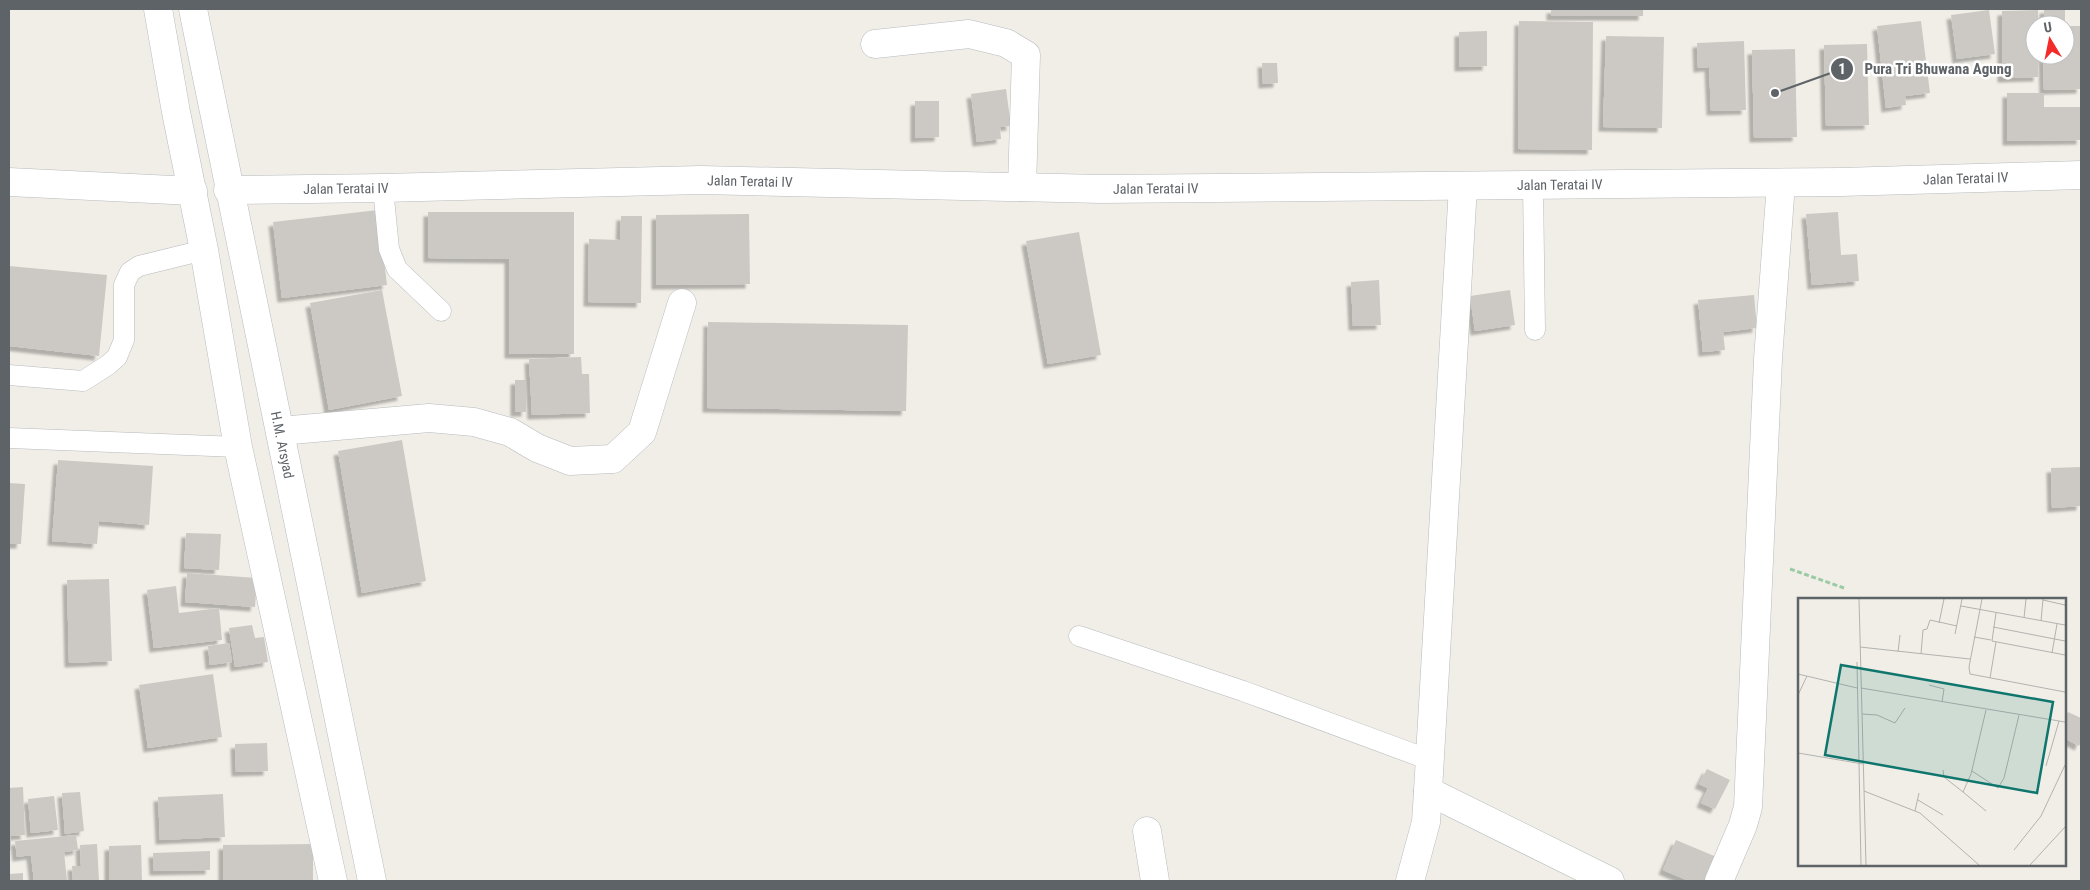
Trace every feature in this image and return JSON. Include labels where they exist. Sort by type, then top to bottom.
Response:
[{"type":"street","points":[[158,9],[176,112],[204,250],[238,447],[333,881]]},
{"type":"street","name":"H.M. Arsyad","points":[[193,9],[228,190],[280,431],[372,881]]},
{"type":"street","points":[[875,44],[969,34],[1006,43],[1026,55],[1022,187]]},
{"type":"street","name":"Jalan Teratai IV","points":[[228,190],[701,180],[1111,189],[1781,183],[2081,175]]},
{"type":"street","points":[[9,182],[193,191]]},
{"type":"street","points":[[1719,881],[1744,825],[1748,807],[1768,358],[1781,183]]},
{"type":"street","points":[[1410,881],[1426,822],[1463,186]]},
{"type":"street","points":[[280,431],[429,418],[474,422],[510,432],[537,448],[570,462],[613,459],[642,432],[682,303]]},
{"type":"street","points":[[1428,791],[1610,881]]},
{"type":"street","points":[[1147,831],[1155,881]]},
{"type":"lane","points":[[1534,185],[1534,330]]},
{"type":"lane","points":[[383,188],[389,249],[398,269],[441,311]]},
{"type":"lane","points":[[9,375],[83,381],[108,365],[117,357],[124,340],[124,285],[130,272],[139,266],[204,250]]},
{"type":"lane","points":[[9,438],[238,447]]},
{"type":"lane","points":[[1079,636],[1243,691],[1430,760]]},
{"type":"path","points":[[1758,558],[1844,588]]},
{"type":"building","points":[[1551,9],[1643,9],[1643,16],[1551,16]]},
{"type":"building","points":[[2044,9],[2065,9],[2065,15],[2044,15]]},
{"type":"building","points":[[1989,10],[1995,54],[1957,59],[1951,15]]},
{"type":"building","points":[[2038,10],[2038,15],[2025,15],[2025,65],[2038,65],[2038,77],[2002,78],[2002,11]]},
{"type":"building","points":[[1519,21],[1593,22],[1592,150],[1518,149]]},
{"type":"building","points":[[1921,21],[1930,93],[1905,96],[1906,105],[1886,108],[1877,26]]},
{"type":"building","points":[[2075,26],[2081,26],[2081,89],[2044,90],[2043,65],[2075,65]]},
{"type":"building","points":[[1487,31],[1487,66],[1459,67],[1459,32]]},
{"type":"building","points":[[1606,36],[1664,37],[1662,128],[1603,127]]},
{"type":"building","points":[[1744,41],[1746,110],[1711,111],[1709,67],[1698,68],[1697,43]]},
{"type":"building","points":[[1867,44],[1869,125],[1826,126],[1824,45]]},
{"type":"building","points":[[1795,49],[1797,137],[1754,138],[1752,50]]},
{"type":"building","points":[[1262,63],[1277,63],[1278,83],[1263,84]]},
{"type":"building","points":[[1006,89],[1011,126],[1000,127],[1001,139],[977,142],[971,94]]},
{"type":"building","points":[[2007,93],[2044,93],[2044,107],[2081,107],[2081,140],[2007,141]]},
{"type":"building","points":[[915,101],[939,101],[939,137],[915,138]]},
{"type":"building","points":[[378,210],[387,285],[282,298],[273,222]]},
{"type":"building","points":[[428,212],[574,212],[574,354],[509,354],[509,259],[428,258]]},
{"type":"building","points":[[1838,212],[1841,255],[1857,254],[1859,281],[1812,285],[1806,214]]},
{"type":"building","points":[[749,214],[750,284],[656,285],[656,215]]},
{"type":"building","points":[[621,216],[642,216],[641,303],[588,302],[589,239],[620,240]]},
{"type":"building","points":[[1079,232],[1101,355],[1048,364],[1026,241]]},
{"type":"building","points":[[9,266],[107,275],[99,356],[9,346]]},
{"type":"building","points":[[1379,280],[1381,325],[1353,326],[1351,282]]},
{"type":"building","points":[[382,290],[402,396],[329,410],[310,303]]},
{"type":"building","points":[[1510,290],[1515,325],[1475,331],[1470,296]]},
{"type":"building","points":[[1754,295],[1757,328],[1723,332],[1725,350],[1703,352],[1698,300]]},
{"type":"building","points":[[708,322],[908,325],[906,411],[707,408]]},
{"type":"building","points":[[581,357],[582,374],[589,374],[590,413],[532,415],[529,359]]},
{"type":"building","points":[[515,380],[526,380],[526,412],[515,412]]},
{"type":"building","points":[[402,440],[426,581],[362,593],[338,451]]},
{"type":"building","points":[[58,460],[153,466],[149,525],[99,521],[97,544],[52,541]]},
{"type":"building","points":[[2081,467],[2081,506],[2052,508],[2051,468]]},
{"type":"building","points":[[9,483],[25,484],[21,544],[9,544]]},
{"type":"building","points":[[186,533],[221,534],[219,570],[184,568]]},
{"type":"building","points":[[187,573],[257,578],[255,607],[185,602]]},
{"type":"building","points":[[109,579],[112,661],[69,663],[67,580]]},
{"type":"building","points":[[176,586],[179,613],[219,608],[222,640],[154,648],[147,590]]},
{"type":"building","points":[[252,625],[255,638],[264,637],[268,662],[235,667],[229,628]]},
{"type":"building","points":[[229,643],[232,662],[210,665],[208,646]]},
{"type":"building","points":[[213,674],[222,737],[148,748],[139,685]]},
{"type":"building","points":[[2068,712],[2081,718],[2081,742],[2079,746],[2065,739],[2065,718]]},
{"type":"building","points":[[267,743],[268,771],[236,772],[235,744]]},
{"type":"building","points":[[1707,769],[1730,780],[1715,809],[1701,803],[1708,788],[1699,784]]},
{"type":"building","points":[[23,787],[25,835],[11,836],[11,850],[9,850],[9,788]]},
{"type":"building","points":[[80,792],[84,831],[65,834],[62,793]]},
{"type":"building","points":[[223,794],[225,837],[160,840],[158,797]]},
{"type":"building","points":[[54,796],[58,830],[31,833],[28,799]]},
{"type":"building","points":[[76,835],[78,850],[64,852],[67,881],[34,881],[31,855],[17,857],[15,841]]},
{"type":"building","points":[[1676,840],[1719,858],[1709,881],[1689,881],[1663,870]]},
{"type":"building","points":[[97,844],[99,881],[73,881],[72,866],[81,866],[80,845]]},
{"type":"building","points":[[313,844],[313,881],[223,881],[223,845]]},
{"type":"building","points":[[141,845],[142,881],[109,881],[109,846]]},
{"type":"building","points":[[210,851],[210,870],[154,871],[153,853]]},
{"type":"building","points":[[23,873],[23,881],[9,881],[9,874]]},
{"type":"place","name":"Pura Tri Bhuwana Agung","points":[[1775,93]]}]
